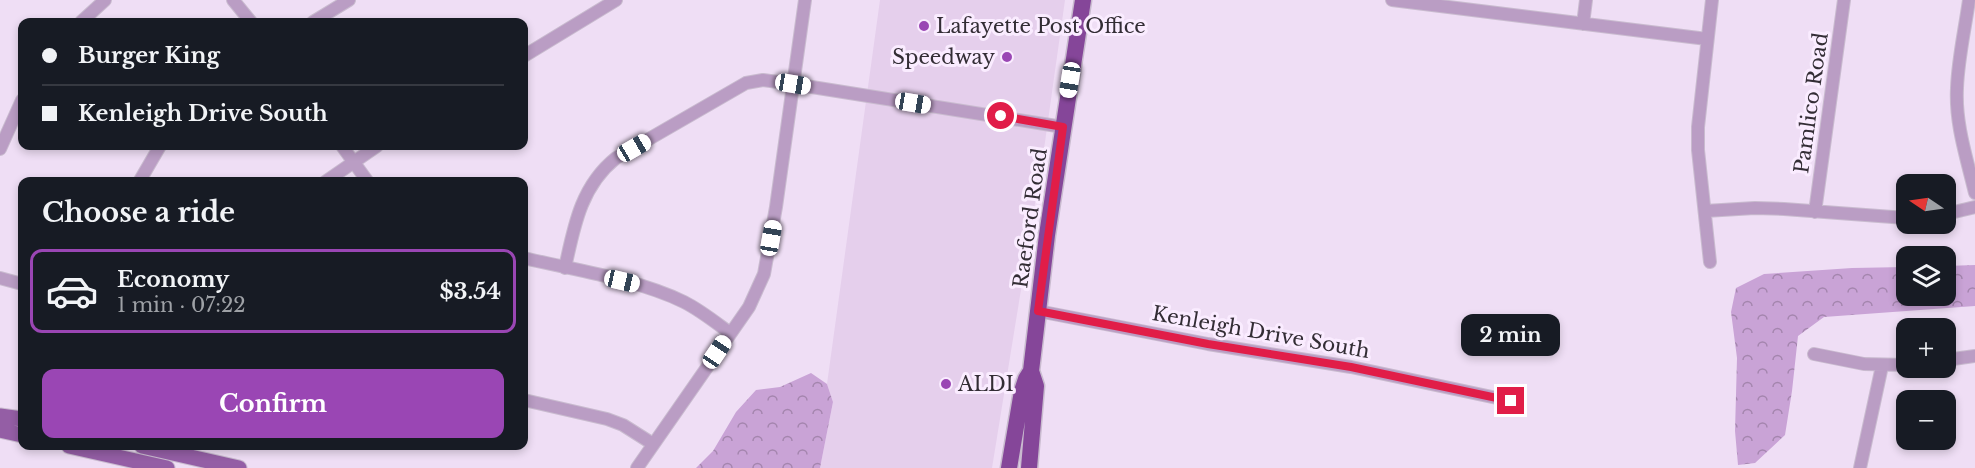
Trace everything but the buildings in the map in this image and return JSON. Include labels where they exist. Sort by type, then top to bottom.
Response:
[{"type":"highway","name":"Raeford Road","points":[[1009,468],[1022,391],[1031,370],[1063,127],[1083,0]]},
{"type":"highway","name":"Raeford Road","points":[[1029,468],[1036,386],[1031,370]]},
{"type":"main road","points":[[0,416],[18,418]]},
{"type":"main road","points":[[0,430],[18,434]]},
{"type":"main road","points":[[87,450],[167,468]]},
{"type":"main road","points":[[160,450],[239,468]]},
{"type":"street","points":[[85,18],[105,0]]},
{"type":"street","points":[[233,0],[248,18]]},
{"type":"street","points":[[320,18],[349,0]]},
{"type":"street","points":[[528,54],[616,0]]},
{"type":"street","points":[[637,468],[749,307],[764,273],[776,207],[805,0]]},
{"type":"street","points":[[1392,0],[1707,39]]},
{"type":"street","points":[[1583,24],[1586,0]]},
{"type":"street","points":[[1710,262],[1698,150],[1698,127],[1712,0]]},
{"type":"street","name":"Pamlico Road","points":[[1815,212],[1844,0]]},
{"type":"street","points":[[1969,0],[1957,87],[1957,103],[1962,139],[1975,193]]},
{"type":"street","points":[[565,268],[575,219],[581,203],[589,188],[607,166],[616,158],[741,86],[763,80],[1063,127]]},
{"type":"street","points":[[0,149],[18,109]]},
{"type":"street","points":[[142,177],[158,150]]},
{"type":"street","points":[[345,150],[365,177]]},
{"type":"street","points":[[331,177],[370,150]]},
{"type":"street","points":[[1956,212],[1975,207]]},
{"type":"street","points":[[1705,211],[1755,208],[1896,217]]},
{"type":"street","points":[[528,259],[663,293],[704,313],[730,333]]},
{"type":"street","points":[[0,278],[18,283]]},
{"type":"street","name":"Kenleigh Drive South","points":[[1038,311],[1208,344],[1351,367],[1511,401]]},
{"type":"street","points":[[1814,354],[1864,364],[1896,365]]},
{"type":"street","points":[[1956,359],[1975,356]]},
{"type":"street","points":[[1860,468],[1882,366]]},
{"type":"street","points":[[528,401],[607,419],[623,425],[653,444]]},
{"type":"shaded area","points":[[880,0],[1065,0],[1045,142],[992,468],[820,468],[833,402],[827,384]]},
{"type":"green space","points":[[1975,265],[1975,306],[1824,317],[1798,336],[1785,435],[1755,463],[1738,465],[1735,431],[1737,358],[1731,312],[1736,288],[1764,274],[1896,267],[1896,306],[1956,306],[1956,266]]},
{"type":"green space","points":[[811,373],[827,384],[833,402],[820,468],[696,468],[713,451],[736,412],[756,390],[780,387]]},
{"type":"place","name":"Lafayette Post Office","points":[[924,26]]},
{"type":"place","name":"Speedway","points":[[1007,57]]},
{"type":"place","name":"ALDI","points":[[946,384]]},
{"type":"route","points":[[1001,116],[1063,127],[1038,311],[1208,344],[1351,367],[1511,401]]}]
